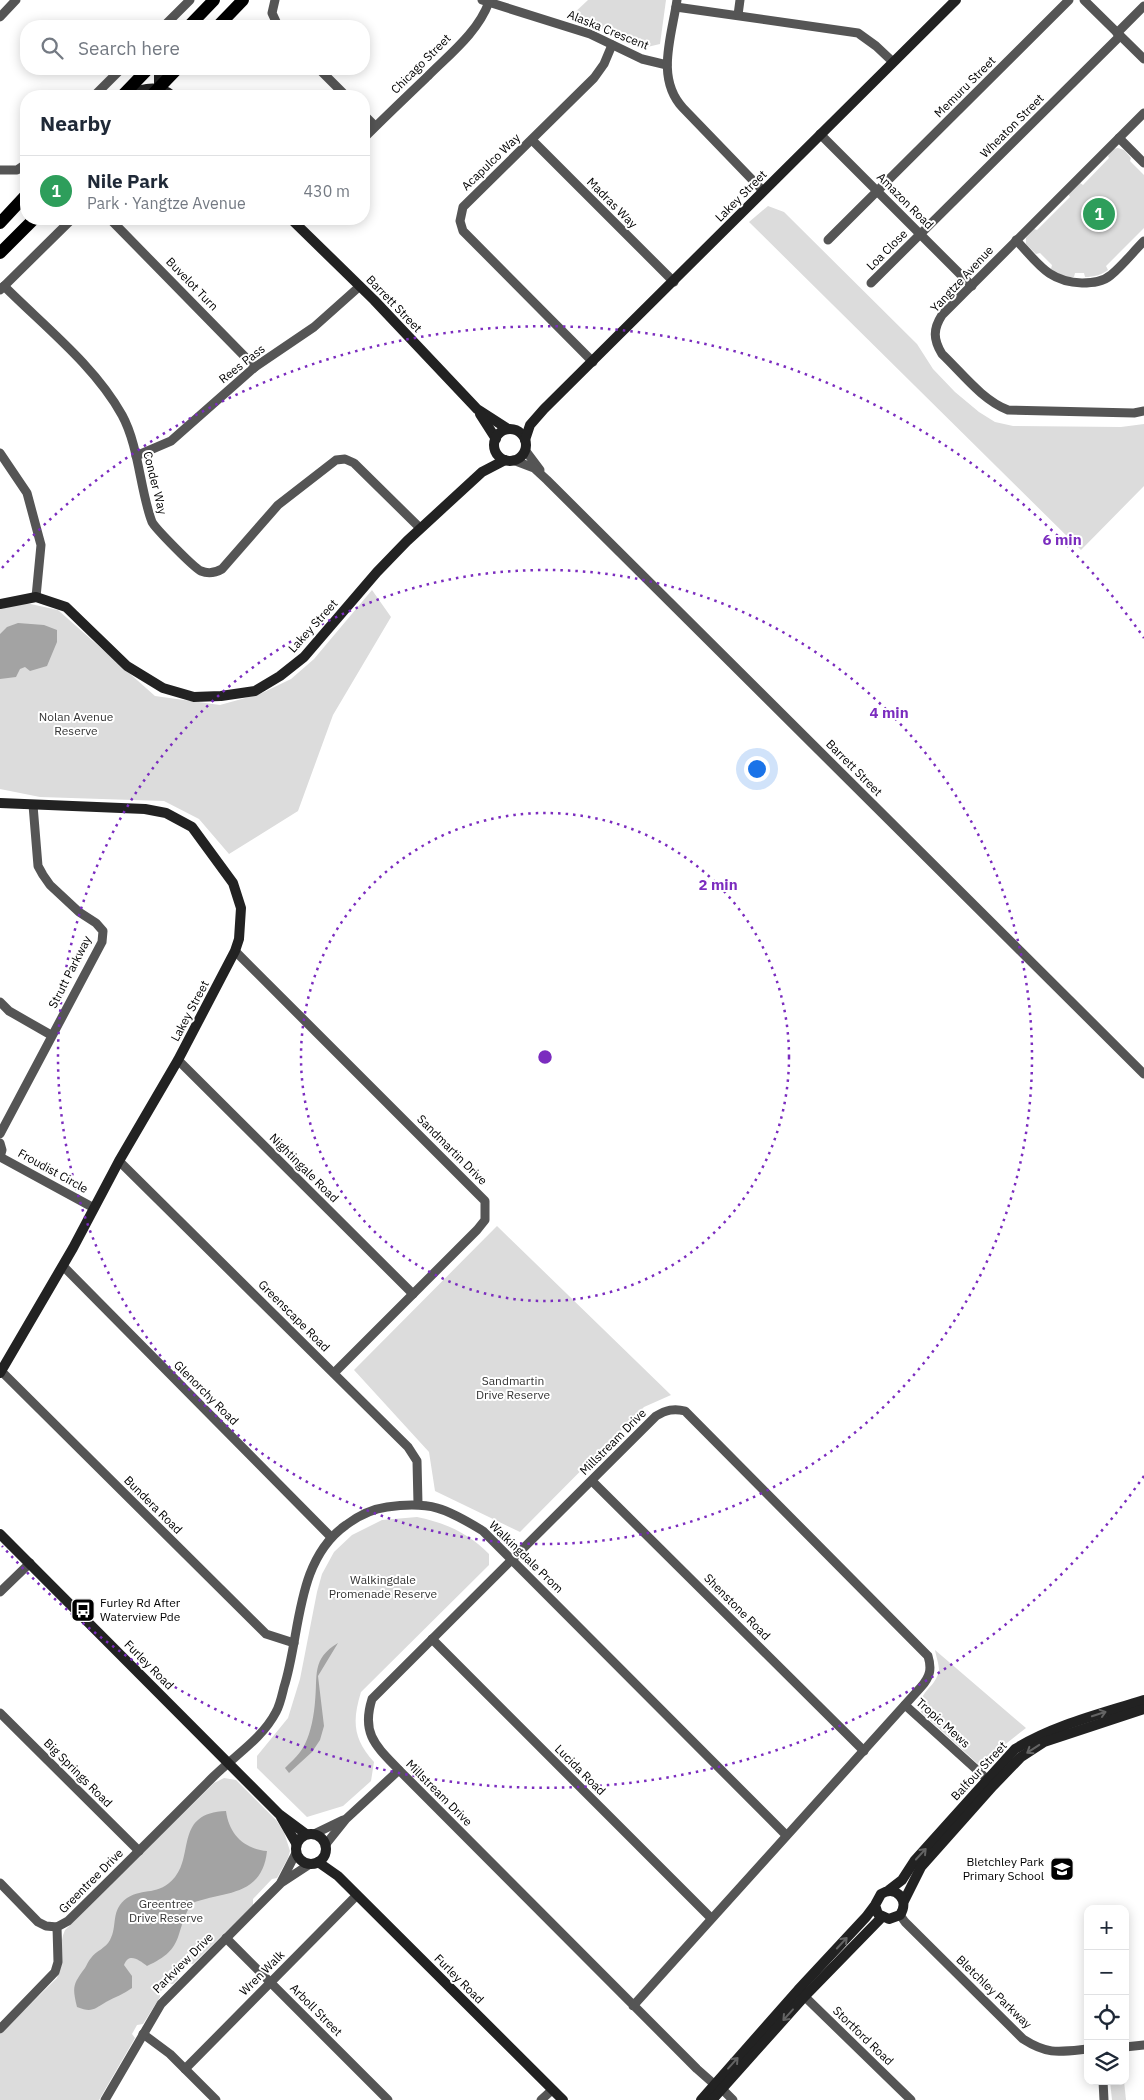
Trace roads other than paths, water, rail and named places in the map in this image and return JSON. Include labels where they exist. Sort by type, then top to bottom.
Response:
[{"type":"main road","points":[[195,20],[214,0]]},
{"type":"main road","points":[[224,20],[243,0]]},
{"type":"main road","points":[[128,90],[142,75]]},
{"type":"main road","points":[[159,90],[172,75]]},
{"type":"main road","points":[[0,223],[20,201]]},
{"type":"main road","points":[[0,253],[28,225]]},
{"type":"street","points":[[0,17],[16,0]]},
{"type":"street","points":[[170,20],[190,0]]},
{"type":"street","points":[[275,0],[272,13],[275,20]]},
{"type":"street","points":[[738,15],[740,0]]},
{"type":"street","name":"Lakey Street","points":[[0,604],[36,597],[66,607],[127,666],[163,688],[194,697],[222,696],[255,690],[280,676],[304,657],[377,572],[420,528],[482,472],[508,460],[521,457],[530,425],[544,408],[674,282],[956,0]]},
{"type":"street","name":"Memuru Street","points":[[828,240],[1070,0]]},
{"type":"street","points":[[1084,0],[1144,59]]},
{"type":"street","name":"Alaska Crescent","points":[[485,1],[590,34],[642,59],[667,64]]},
{"type":"street","name":"Chicago Street","points":[[370,131],[446,59],[477,25],[484,15],[485,1]]},
{"type":"street","points":[[763,191],[676,101],[667,80],[667,64],[676,3],[738,15],[858,33],[893,62]]},
{"type":"street","name":"Wheaton Street","points":[[920,234],[1119,34],[1144,6]]},
{"type":"street","name":"Acapulco Way","points":[[593,362],[463,231],[460,221],[463,207],[594,78],[604,64],[612,45]]},
{"type":"street","points":[[100,90],[115,75]]},
{"type":"street","points":[[157,90],[159,75]]},
{"type":"street","points":[[325,75],[340,90]]},
{"type":"street","name":"Yangtze Avenue","points":[[1144,113],[942,315],[936,325],[934,334],[936,345],[942,354],[998,406],[1008,410],[1144,411]]},
{"type":"street","points":[[370,121],[375,126]]},
{"type":"street","name":"Amazon Road","points":[[820,134],[972,286]]},
{"type":"street","points":[[1119,138],[1144,163]]},
{"type":"street","name":"Madras Way","points":[[532,140],[674,282]]},
{"type":"street","points":[[0,170],[17,170],[20,168]]},
{"type":"street","points":[[2,288],[66,225]]},
{"type":"street","name":"Buvelot Turn","points":[[116,225],[255,367]]},
{"type":"street","name":"Barrett Street","points":[[297,225],[360,286],[477,409],[510,429]]},
{"type":"street","name":"Loa Close","points":[[871,283],[920,234]]},
{"type":"street","points":[[1016,240],[1058,280],[1094,283],[1112,275],[1144,242]]},
{"type":"street","name":"Rees Pass","points":[[136,456],[171,441],[255,367],[314,328],[360,286]]},
{"type":"street","name":"Conder Way","points":[[2,288],[94,374],[123,416],[136,456],[153,524],[196,568],[202,571],[216,572],[222,569],[278,505],[336,460],[345,459],[354,462],[420,528]]},
{"type":"street","name":"Lakey Street","points":[[482,472],[499,434],[544,408]]},
{"type":"street","name":"Barrett Street","points":[[477,409],[495,443]]},
{"type":"street","points":[[510,429],[520,432],[525,445]]},
{"type":"street","points":[[495,443],[498,455],[508,460]]},
{"type":"street","name":"Barrett Street","points":[[525,445],[547,480]]},
{"type":"street","points":[[0,453],[26,493],[41,546],[36,597]]},
{"type":"street","name":"Barrett Street","points":[[508,460],[534,468],[547,480],[1144,1074]]},
{"type":"street","name":"Lakey Street","points":[[0,803],[145,809],[166,814],[192,828],[233,882],[238,894],[241,925],[235,951],[178,1060],[119,1161],[63,1266],[0,1372]]},
{"type":"street","name":"Strutt Parkway","points":[[0,1134],[102,942],[103,931],[50,885],[38,866],[33,805]]},
{"type":"street","name":"Sandmartin Drive","points":[[235,951],[484,1200],[485,1220],[334,1374]]},
{"type":"street","points":[[0,1002],[9,1011],[51,1035]]},
{"type":"street","name":"Nightingale Road","points":[[178,1060],[413,1294]]},
{"type":"street","points":[[0,1143],[2,1150],[0,1157]]},
{"type":"street","name":"Froudist Circle","points":[[0,1157],[94,1208]]},
{"type":"street","name":"Greenscape Road","points":[[119,1161],[408,1447],[416,1461],[418,1504]]},
{"type":"street","name":"Glenorchy Road","points":[[63,1266],[331,1537]]},
{"type":"street","name":"Bundera Road","points":[[0,1372],[266,1634],[294,1643]]},
{"type":"street","name":"Millstream Drive","points":[[633,2006],[929,1678],[930,1662],[928,1656],[686,1411],[671,1410],[656,1416],[372,1699],[368,1711],[367,1724],[375,1745],[399,1770],[633,2006],[697,2069],[733,2100]]},
{"type":"street","name":"Shenstone Road","points":[[592,1481],[864,1751]]},
{"type":"street","name":"Walkingdale Prom","points":[[229,1762],[255,1740],[277,1712],[288,1677],[311,1569],[324,1545],[349,1523],[378,1509],[418,1504],[431,1506],[464,1519],[483,1531],[786,1835]]},
{"type":"street","name":"Furley Road","points":[[0,1534],[279,1814],[310,1834],[323,1839],[338,1876]]},
{"type":"street","points":[[0,1592],[30,1563]]},
{"type":"street","name":"Lucida Road","points":[[432,1639],[711,1918]]},
{"type":"street","name":"Balfour Street","points":[[701,2100],[718,2086],[759,2041],[875,1906],[881,1894],[902,1880],[915,1860],[1015,1749],[1034,1737],[1061,1726],[1144,1700]]},
{"type":"street","name":"Tropic Mews","points":[[905,1706],[987,1779]]},
{"type":"street","name":"Balfour Street","points":[[900,1915],[904,1901],[921,1867],[1021,1757],[1044,1742],[1144,1709]]},
{"type":"street","name":"Big Springs Road","points":[[0,1713],[139,1851]]},
{"type":"street","name":"Greentree Drive","points":[[0,2028],[55,1972],[58,1962],[57,1926],[68,1921],[229,1762]]},
{"type":"street","points":[[314,1863],[346,1819],[399,1770]]},
{"type":"street","name":"Furley Road","points":[[279,1814],[301,1861],[314,1863],[338,1876],[563,2100]]},
{"type":"street","points":[[296,1848],[310,1834],[346,1819]]},
{"type":"street","name":"Parkview Drive","points":[[281,1883],[296,1848]]},
{"type":"street","name":"Parkview Drive","points":[[105,2100],[161,2004],[281,1883],[314,1863]]},
{"type":"street","points":[[0,1883],[38,1922],[46,1926],[57,1926]]},
{"type":"street","points":[[889,1890],[900,1894],[904,1901]]},
{"type":"street","name":"Wren Walk","points":[[185,2069],[357,1895]]},
{"type":"street","points":[[875,1906],[882,1917],[893,1919],[900,1915]]},
{"type":"street","name":"Bletchley Parkway","points":[[900,1915],[1024,2039],[1039,2049],[1055,2052],[1084,2049]]},
{"type":"street","name":"Balfour Street","points":[[801,1993],[882,1917]]},
{"type":"street","name":"Arboll Street","points":[[226,1938],[388,2100]]},
{"type":"street","name":"Stortford Road","points":[[801,1993],[911,2100]]},
{"type":"street","points":[[143,2034],[170,2054],[216,2100]]},
{"type":"street","points":[[1129,2047],[1144,2046]]},
{"type":"street","points":[[1103,2085],[1104,2100]]},
{"type":"street","name":"Balfour Street","points":[[712,2100],[718,2086]]},
{"type":"street","points":[[541,2100],[552,2090]]},
{"type":"place","name":"Nile Park","points":[[1099,214]]},
{"type":"place","name":"Furley Rd After Waterview Pde","points":[[83,1610]]},
{"type":"place","name":"Bletchley Park Primary School","points":[[1062,1869]]},
{"type":"park label","name":"Nolan Avenue Reserve","points":[[76,724]]},
{"type":"park label","name":"Sandmartin Drive Reserve","points":[[513,1388]]},
{"type":"park label","name":"Walkingdale Promenade Reserve","points":[[383,1587]]},
{"type":"park label","name":"Greentree Drive Reserve","points":[[166,1911]]}]
